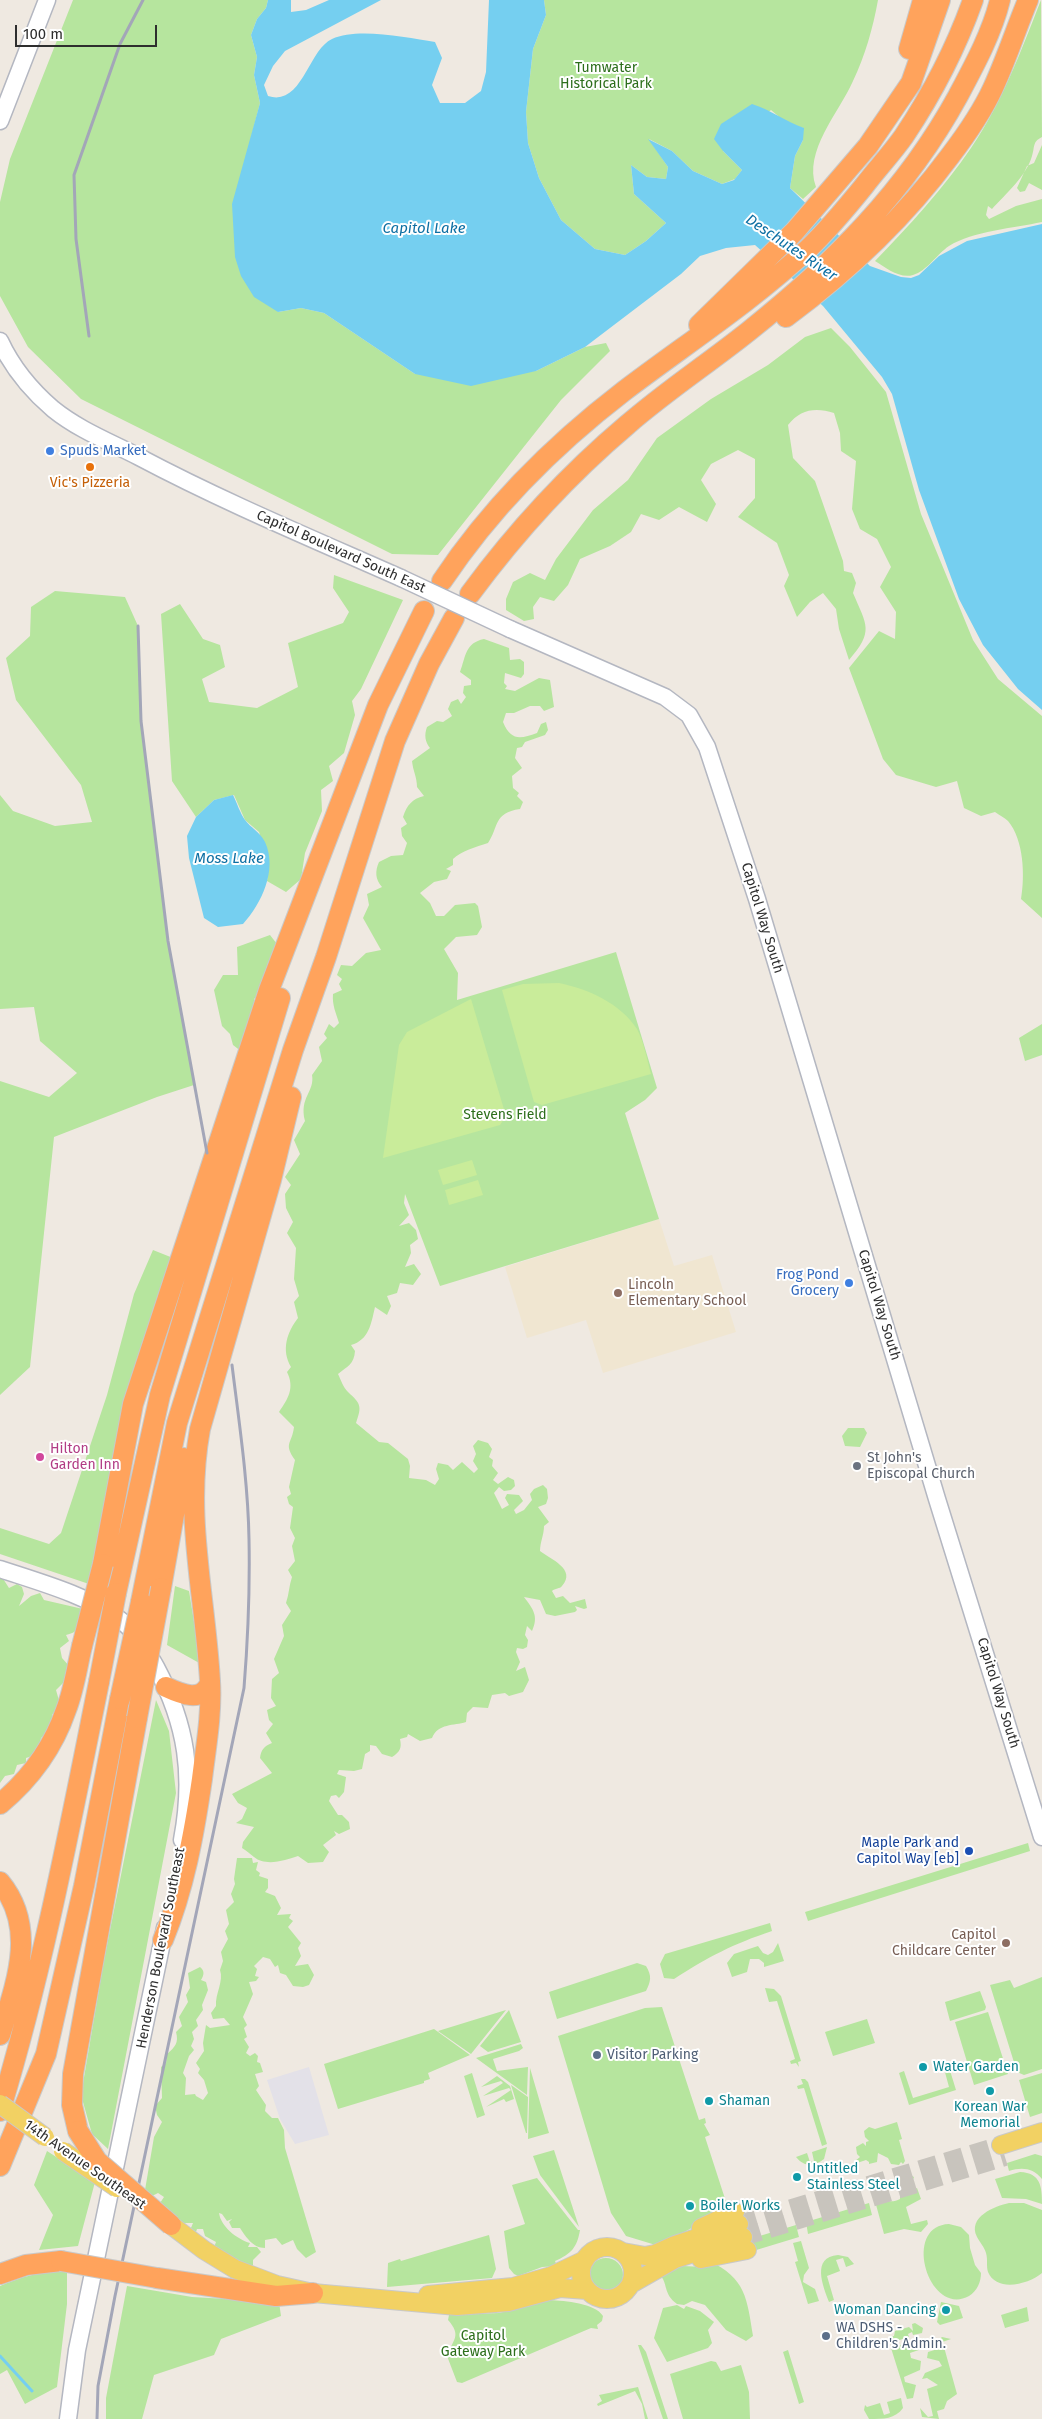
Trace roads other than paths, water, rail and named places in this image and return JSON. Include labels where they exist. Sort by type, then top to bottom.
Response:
[{"type":"highway","points":[[838,183],[838,176],[868,132],[898,78],[917,28],[922,0]]},
{"type":"highway","points":[[726,307],[838,183],[868,146],[911,83],[940,0]]},
{"type":"highway","points":[[442,581],[507,498],[588,421],[664,361],[726,307],[809,247],[855,198],[903,137],[922,107],[941,72],[973,0]]},
{"type":"highway","points":[[882,222],[952,107],[985,40],[1000,0]]},
{"type":"highway","points":[[470,594],[522,530],[586,462],[628,424],[678,384],[827,286],[882,222],[937,174],[967,134],[992,90],[1028,0]]},
{"type":"highway","points":[[0,1804],[29,1778],[51,1742],[66,1710],[103,1564],[133,1404],[268,990],[378,705],[424,611]]},
{"type":"highway","points":[[0,2166],[46,2054],[82,1896],[120,1699],[177,1423],[293,1050],[326,957],[395,741],[429,664],[454,618]]},
{"type":"highway","points":[[0,2110],[24,2032],[49,1929],[116,1593],[160,1396],[298,938],[352,770]]},
{"type":"highway","points":[[164,1940],[184,1880],[198,1806],[208,1733],[210,1683],[206,1627],[193,1518],[194,1458],[202,1420],[271,1180],[326,957]]},
{"type":"highway","points":[[176,2229],[97,2161],[78,2131],[72,2105],[72,2074],[185,1452],[271,1180]]},
{"type":"highway","points":[[166,1687],[180,1693],[196,1696],[204,1692],[210,1683]]},
{"type":"highway","points":[[0,1791],[24,1773],[51,1742]]},
{"type":"highway","points":[[0,1882],[9,1894],[18,1917],[22,1942],[17,1977],[0,2035]]},
{"type":"highway","points":[[0,2274],[26,2265],[61,2261],[269,2296],[297,2296],[313,2293]]},
{"type":"main road","points":[[0,122],[47,0]]},
{"type":"main road","name":"Capitol Boulevard South East","points":[[0,341],[14,366],[27,383],[52,408],[84,430],[186,482],[665,697],[689,715],[701,736]]},
{"type":"main road","name":"Capitol Way South","points":[[701,736],[707,747],[757,899],[939,1505],[1042,1837]]},
{"type":"main road","name":"Henderson Boulevard Southeast","points":[[0,1569],[78,1598],[119,1619],[137,1636],[166,1687],[182,1728],[186,1748],[189,1786],[185,1825],[167,1910],[164,1940],[77,2350],[68,2419]]},
{"type":"main road","name":"14th Avenue Southeast","points":[[0,2104],[63,2151],[225,2264],[248,2275],[277,2285],[313,2293],[429,2304],[474,2306],[508,2302],[560,2288],[587,2290]]},
{"type":"main road","points":[[1042,2132],[1003,2151],[1042,2145]]},
{"type":"main road","points":[[663,2258],[604,2247],[591,2253],[584,2260],[581,2279],[587,2290],[595,2296],[609,2299],[620,2296],[631,2284],[663,2258],[741,2231],[663,2258]]},
{"type":"main road","points":[[623,2252],[631,2262],[633,2270],[631,2284]]},
{"type":"main road","name":"14th Avenue Southeast","points":[[385,2299],[513,2287],[551,2276],[584,2260]]},
{"type":"water","name":"Capitol Lake","points":[[268,0],[291,0],[291,12],[306,10],[329,0],[381,0],[285,51],[273,66],[264,85],[268,96],[280,97],[289,93],[297,86],[317,54],[332,39],[355,34],[369,34],[435,42],[442,58],[432,85],[440,103],[465,103],[481,91],[486,72],[489,0],[544,0],[546,15],[533,49],[526,112],[528,143],[539,178],[561,220],[595,249],[625,255],[646,241],[666,223],[634,194],[631,165],[647,177],[666,179],[668,167],[648,139],[672,151],[693,171],[722,184],[734,180],[742,170],[714,139],[721,124],[752,104],[804,128],[803,140],[795,156],[790,188],[870,266],[901,277],[911,278],[919,275],[939,256],[967,241],[1042,224],[1042,710],[1018,689],[983,645],[959,599],[919,490],[892,394],[882,377],[823,306],[755,245],[726,248],[700,256],[681,274],[585,347],[536,371],[471,386],[415,374],[324,313],[301,308],[278,312],[254,297],[241,276],[235,257],[232,204],[260,103],[254,75],[257,57],[251,35],[257,19],[266,8]]},
{"type":"water","name":"Moss Lake","points":[[233,795],[245,820],[261,835],[265,842],[270,864],[266,886],[250,916],[243,924],[218,927],[204,918],[189,858],[187,836],[196,817],[214,800]]},
{"type":"waterway","points":[[0,2356],[32,2391]]},
{"type":"tunnel","points":[[739,2224],[1001,2145]]},
{"type":"tunnel","points":[[743,2237],[1005,2157]]},
{"type":"railway","points":[[89,336],[76,239],[74,175],[120,44],[143,0]]},
{"type":"railway","points":[[138,626],[141,721],[168,941],[207,1153]]},
{"type":"railway","points":[[97,2419],[98,2386],[115,2296],[244,1688],[249,1595],[248,1517],[243,1452],[232,1365]]},
{"type":"place","name":"Spuds Market","points":[[50,451]]},
{"type":"place","name":"Vic's Pizzeria","points":[[90,467]]},
{"type":"place","name":"Frog Pond Grocery","points":[[849,1283]]},
{"type":"place","name":"Lincoln Elementary School","points":[[618,1293]]},
{"type":"place","name":"Hilton Garden Inn","points":[[40,1457]]},
{"type":"place","name":"St John's Episcopal Church","points":[[857,1466]]},
{"type":"place","name":"Maple Park and Capitol Way [eb]","points":[[969,1851]]},
{"type":"place","name":"Capitol Childcare Center","points":[[1006,1943]]},
{"type":"place","name":"Visitor Parking","points":[[597,2055]]},
{"type":"place","name":"Water Garden","points":[[923,2067]]},
{"type":"place","name":"Korean War Memorial","points":[[990,2091]]},
{"type":"place","name":"Shaman","points":[[709,2101]]},
{"type":"place","name":"Untitled Stainless Steel","points":[[797,2177]]},
{"type":"place","name":"Boiler Works","points":[[690,2206]]},
{"type":"place","name":"Woman Dancing","points":[[946,2310]]},
{"type":"place","name":"WA DSHS - Children's Admin.","points":[[826,2336]]},
{"type":"park label","name":"Tumwater Historical Park","points":[[606,76]]},
{"type":"park label","name":"Stevens Field","points":[[505,1115]]},
{"type":"park label","name":"Capitol Gateway Park","points":[[483,2344]]},
{"type":"water label","name":"Deschutes River","points":[[791,248]]}]
